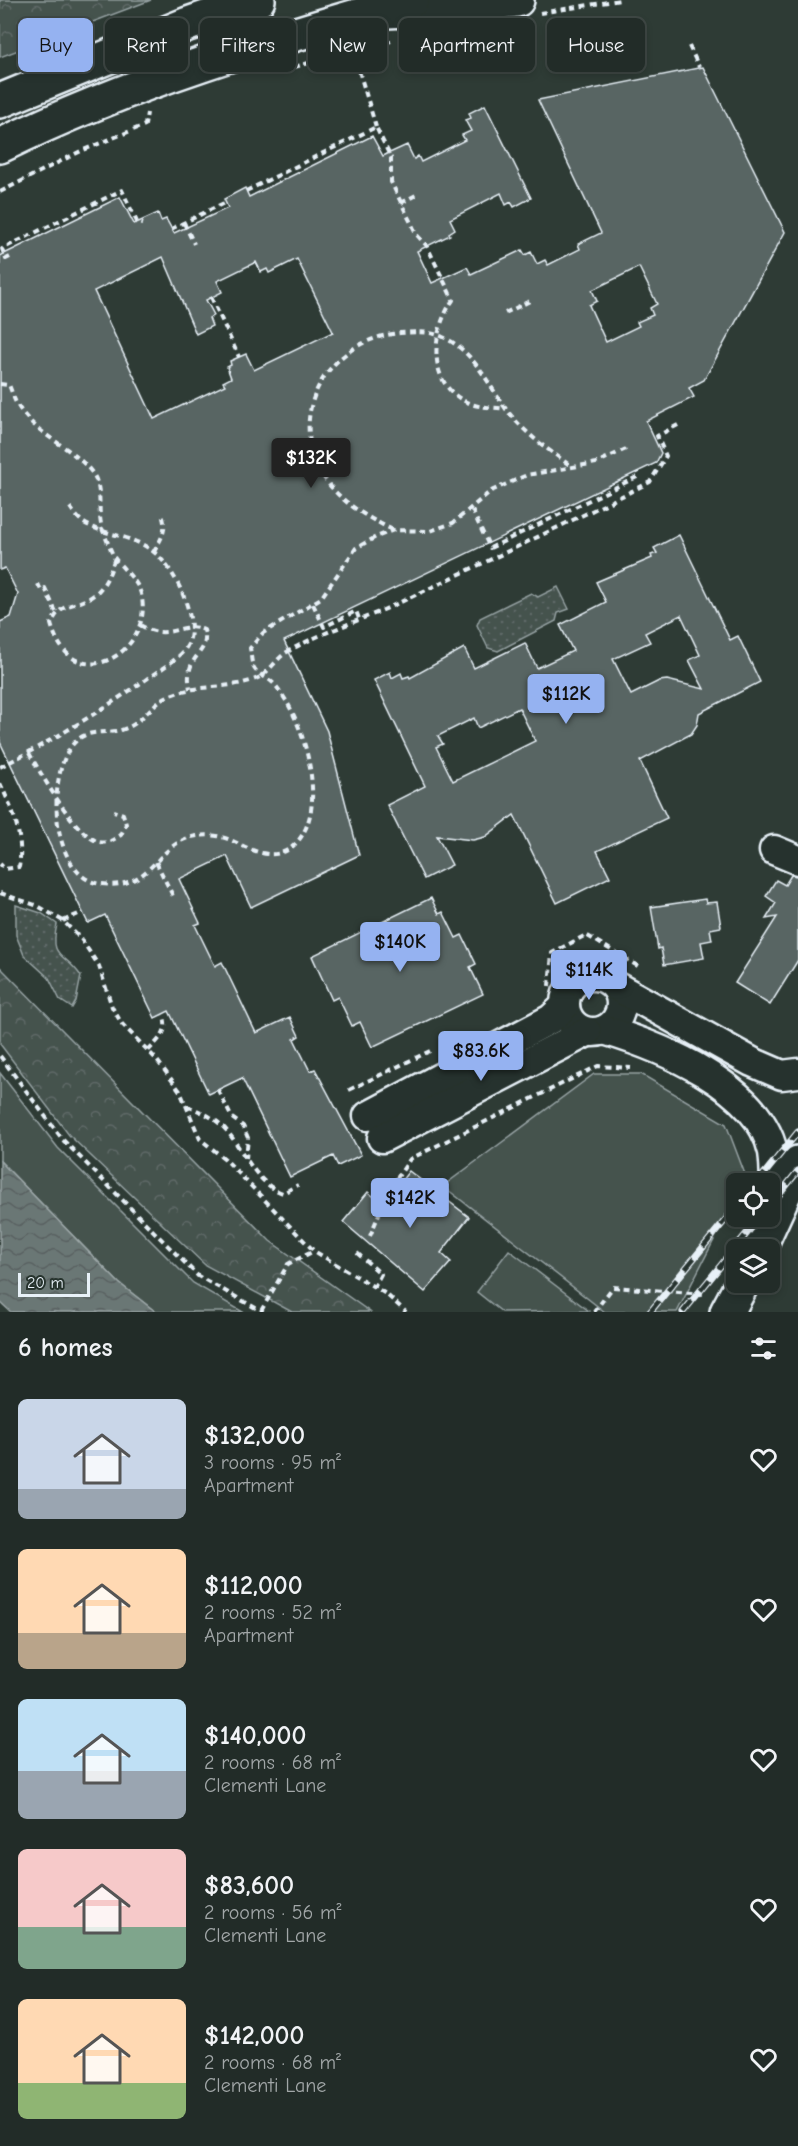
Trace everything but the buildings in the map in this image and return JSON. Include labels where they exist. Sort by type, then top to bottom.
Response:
[{"type":"main road","points":[[0,101],[188,24],[258,0]]},
{"type":"main road","points":[[0,146],[128,105],[288,34],[412,0]]},
{"type":"main road","points":[[374,11],[525,7]]},
{"type":"main road","points":[[780,1201],[798,1163]]},
{"type":"main road","points":[[719,1303],[730,1293]]},
{"type":"street","points":[[617,987],[622,1003],[617,1020],[375,1127],[551,1019],[565,1006],[569,989],[582,977],[601,976],[644,1004],[752,1062],[782,1075],[798,1073]]},
{"type":"street","points":[[565,1006],[572,1023],[639,1041],[680,1058],[732,1092],[756,1118],[772,1152],[773,1173]]},
{"type":"path","points":[[525,7],[620,0]]},
{"type":"path","points":[[296,66],[393,40]]},
{"type":"path","points":[[689,46],[699,68]]},
{"type":"path","points":[[359,72],[376,127],[391,158],[391,182],[453,300],[444,313],[436,335],[437,361],[448,388],[469,403],[506,409]]},
{"type":"path","points":[[128,105],[147,112],[158,109]]},
{"type":"path","points":[[0,192],[81,151],[145,125],[147,112]]},
{"type":"path","points":[[246,191],[376,127]]},
{"type":"path","points":[[10,257],[6,259],[2,249],[122,190],[137,222],[143,224]]},
{"type":"path","points":[[401,202],[417,195]]},
{"type":"path","points":[[171,229],[226,202]]},
{"type":"path","points":[[184,222],[194,244]]},
{"type":"path","points":[[212,297],[239,357]]},
{"type":"path","points":[[505,314],[530,301]]},
{"type":"path","points":[[394,530],[369,518],[340,497],[318,468],[307,431],[311,400],[331,367],[357,348],[386,334],[418,331],[436,335],[461,347],[481,369],[506,409],[528,434],[571,466]]},
{"type":"path","points":[[0,384],[9,385],[18,406],[34,425],[94,475],[98,485],[102,529],[115,558],[141,592],[143,610],[141,625],[128,645],[112,659],[91,665],[69,658],[56,642],[51,624],[56,612],[68,604],[85,600],[99,591],[110,574],[115,558]]},
{"type":"path","points":[[626,449],[596,463],[527,475],[491,491],[453,523],[430,531],[394,530],[376,537],[356,548],[321,598],[263,633],[250,648],[253,666],[261,676],[271,681],[287,702],[304,747],[312,788],[307,829],[295,847],[277,855],[261,853],[237,841],[217,836],[194,836],[171,847],[143,876],[120,885],[96,884],[75,872],[61,839],[57,799],[59,774],[66,753],[78,738],[94,732],[124,729],[140,721],[157,702],[167,696],[190,689],[235,685],[261,676],[288,651],[360,621],[650,482],[666,456],[657,436],[680,424]]},
{"type":"path","points":[[471,510],[490,548],[639,476],[637,472]]},
{"type":"path","points":[[0,767],[72,729],[163,668],[186,649],[192,636],[179,585],[171,568],[154,552],[132,539],[83,522],[69,506]]},
{"type":"path","points":[[154,552],[165,531],[166,524],[162,515]]},
{"type":"path","points":[[38,584],[41,590],[45,588],[56,612]]},
{"type":"path","points":[[313,604],[324,627],[356,611],[360,621]]},
{"type":"path","points":[[141,625],[151,632],[165,634],[191,627],[204,630],[206,639],[203,649],[190,665],[187,675],[190,689]]},
{"type":"path","points":[[29,753],[57,799],[78,826],[98,842],[109,842],[121,835],[126,824],[123,814],[114,811]]},
{"type":"path","points":[[0,783],[14,812],[22,847],[19,867],[5,869],[0,864]]},
{"type":"path","points":[[156,862],[174,898]]},
{"type":"path","points":[[0,893],[38,906],[63,921],[81,939],[99,966],[112,1007],[122,1024],[148,1051],[180,1091],[200,1138],[225,1159],[314,1251],[374,1287],[406,1312]]},
{"type":"path","points":[[63,921],[82,912]]},
{"type":"path","points":[[148,1051],[165,1032],[167,1024],[163,1015]]},
{"type":"path","points":[[0,1056],[63,1140],[198,1276],[262,1312],[288,1264],[314,1251]]},
{"type":"path","points":[[370,1236],[388,1190],[410,1158],[598,1066],[633,1068]]},
{"type":"path","points":[[218,1090],[232,1118],[243,1126],[248,1137],[246,1158]]},
{"type":"path","points":[[186,1105],[207,1114],[226,1130],[246,1158],[274,1190],[283,1193],[298,1185]]},
{"type":"path","points":[[357,1253],[381,1274],[374,1287]]},
{"type":"path","points":[[594,1312],[613,1287],[719,1303]]},
{"type":"green space","points":[[0,0],[151,0],[93,22],[93,18],[18,18],[18,50],[0,57]]},
{"type":"green space","points":[[558,587],[569,609],[558,613],[556,621],[498,651],[488,648],[477,625],[480,618],[531,593],[538,597]]},
{"type":"green space","points":[[16,905],[41,913],[57,924],[55,944],[57,950],[81,976],[76,1001],[72,1008],[60,1000],[49,978],[24,955],[16,935]]},
{"type":"green space","points":[[0,967],[270,1241],[370,1312],[292,1312],[205,1265],[69,1135],[0,1044]]},
{"type":"green space","points":[[0,1073],[58,1148],[193,1283],[243,1312],[156,1312],[119,1283],[0,1161]]},
{"type":"green space","points":[[594,1074],[641,1074],[726,1124],[744,1173],[726,1173],[726,1216],[677,1312],[605,1312],[443,1186]]},
{"type":"green space","points":[[509,1250],[589,1311],[502,1312],[477,1292]]},
{"type":"water","points":[[0,1161],[119,1283],[156,1312],[11,1312],[0,1302]]},
{"type":"railway","points":[[765,1173],[798,1132]]},
{"type":"railway","points":[[780,1194],[798,1171]]},
{"type":"railway","points":[[650,1312],[726,1219]]},
{"type":"railway","points":[[683,1312],[752,1227]]}]
